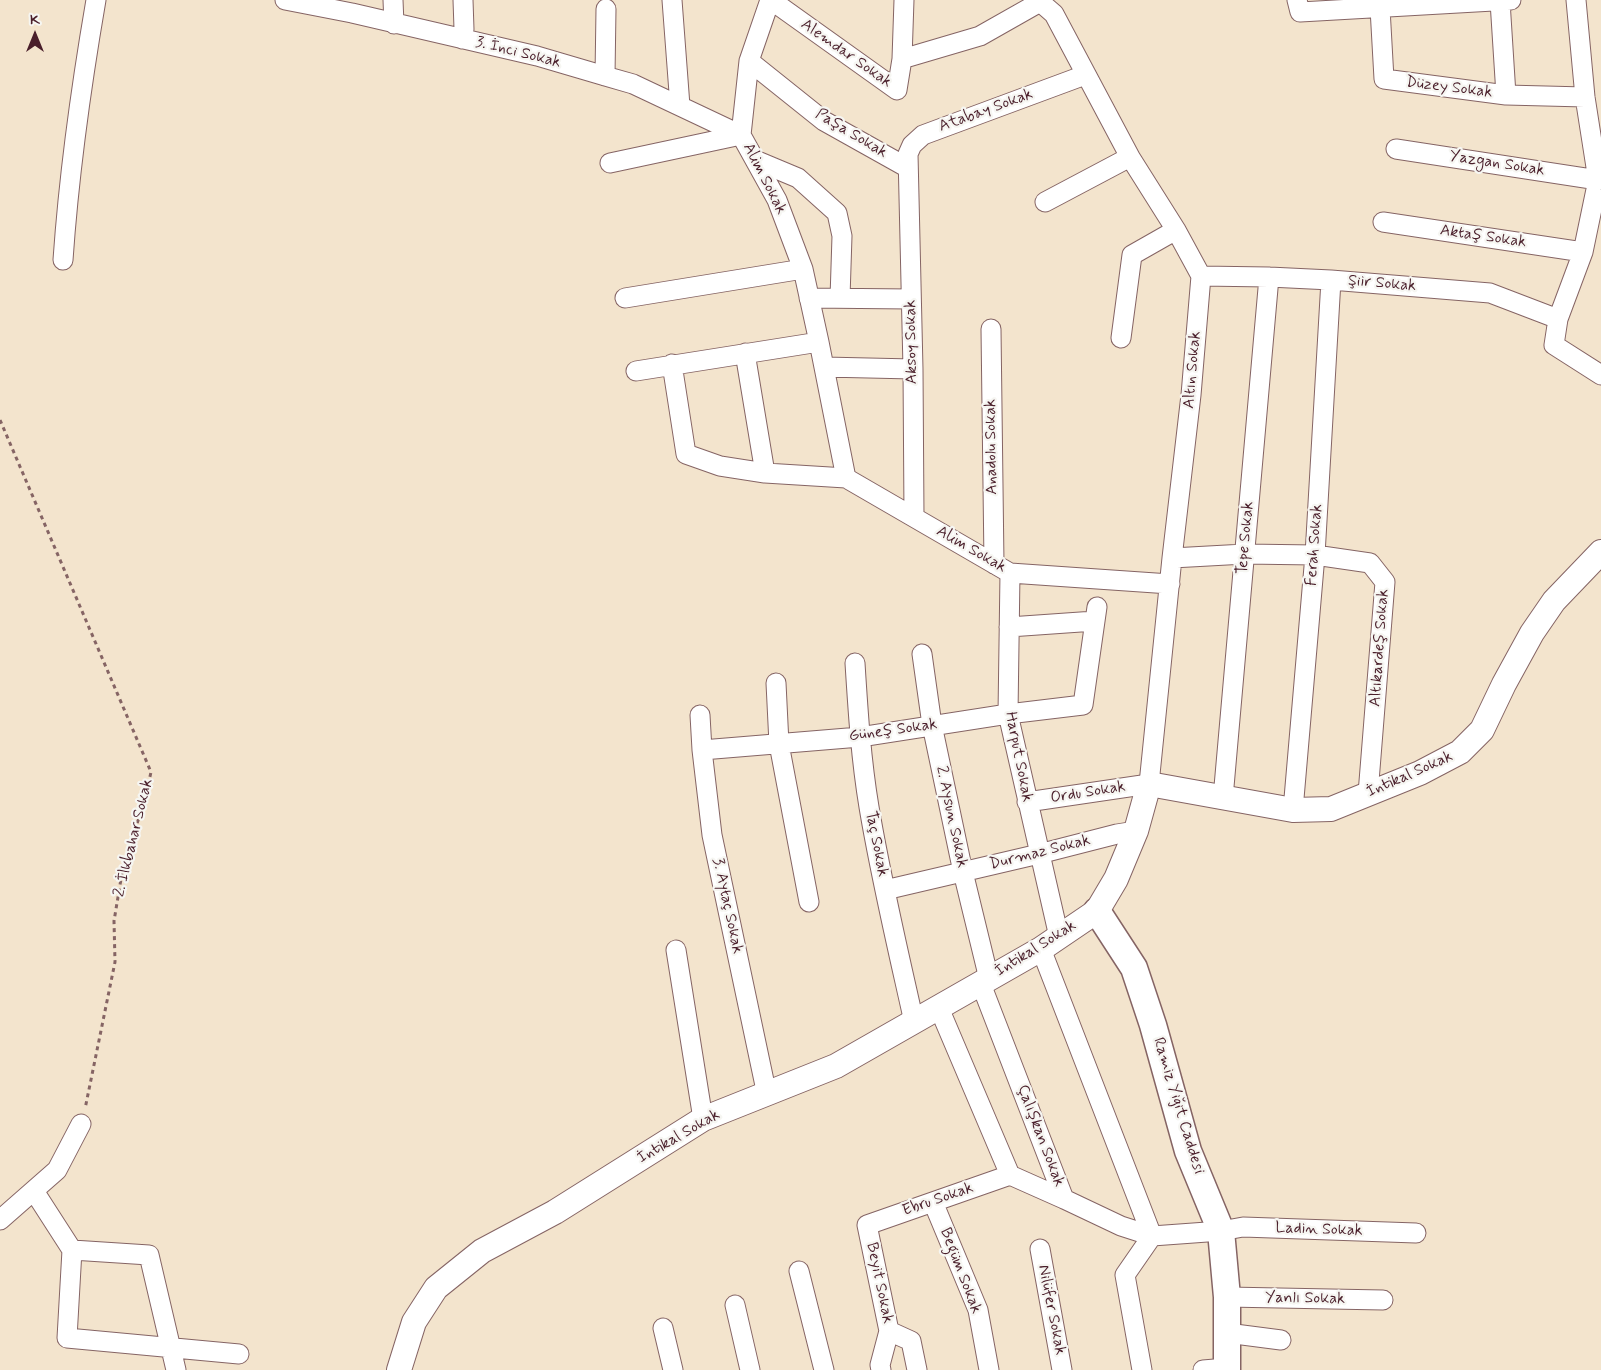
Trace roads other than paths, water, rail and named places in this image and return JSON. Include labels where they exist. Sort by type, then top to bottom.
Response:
[{"type":"main road","name":"Ramiz Yiğit Caddesi","points":[[1097,911],[1134,968],[1153,1025],[1188,1150],[1221,1231],[1227,1297],[1227,1333],[1219,1369]]},
{"type":"street","points":[[63,260],[72,155],[80,93],[96,0]]},
{"type":"street","name":"3. İnci Sokak","points":[[285,0],[352,13],[537,56],[633,84],[741,135]]},
{"type":"street","points":[[393,0],[394,24]]},
{"type":"street","points":[[462,39],[464,29],[463,0]]},
{"type":"street","points":[[672,0],[680,106]]},
{"type":"street","name":"Alim Sokak","points":[[770,0],[749,61],[741,135],[777,200],[803,269],[846,478]]},
{"type":"street","name":"Alemdar Sokak","points":[[770,0],[897,90],[902,58]]},
{"type":"street","points":[[904,0],[902,58],[980,36],[1039,1],[1054,14],[1130,157],[1176,230],[1201,276]]},
{"type":"street","points":[[1298,6],[1380,8],[1511,0]]},
{"type":"street","points":[[1576,0],[1585,97],[1598,180],[1583,252],[1558,319],[1554,345],[1601,376]]},
{"type":"street","points":[[1500,1],[1506,95]]},
{"type":"street","name":"Düzey Sokak","points":[[1380,8],[1384,79],[1506,95],[1585,97]]},
{"type":"street","points":[[605,76],[606,9]]},
{"type":"street","name":"Paşa Sokak","points":[[749,61],[824,121],[908,168]]},
{"type":"street","name":"Atabay Sokak","points":[[908,168],[908,154],[912,145],[923,135],[1085,74]]},
{"type":"street","points":[[610,163],[741,135]]},
{"type":"street","name":"Yazgan Sokak","points":[[1396,149],[1598,180]]},
{"type":"street","points":[[1045,202],[1130,157]]},
{"type":"street","points":[[755,160],[798,178],[837,213],[842,236],[840,298]]},
{"type":"street","name":"Aksoy Sokak","points":[[908,168],[913,369],[914,517]]},
{"type":"street","name":"Aktaş Sokak","points":[[1383,222],[1583,252]]},
{"type":"street","points":[[1122,338],[1132,255],[1176,230]]},
{"type":"street","points":[[624,298],[803,269]]},
{"type":"street","name":"Şiir Sokak","points":[[1201,276],[1331,280],[1490,293],[1558,319]]},
{"type":"street","name":"Altın Sokak","points":[[1149,784],[1191,395],[1201,276]]},
{"type":"street","name":"Tepe Sokak","points":[[1223,798],[1269,277]]},
{"type":"street","name":"Ferah Sokak","points":[[1293,810],[1315,555],[1331,280]]},
{"type":"street","points":[[810,298],[911,299]]},
{"type":"street","name":"Anadolu Sokak","points":[[991,329],[1002,569]]},
{"type":"street","points":[[636,371],[819,342]]},
{"type":"street","points":[[745,353],[765,473]]},
{"type":"street","name":"Alim Sokak","points":[[672,364],[686,454],[720,466],[765,473],[846,478],[1002,569],[1170,584]]},
{"type":"street","points":[[824,368],[913,369]]},
{"type":"street","name":"İntikal Sokak","points":[[399,1370],[414,1322],[436,1288],[482,1251],[555,1212],[703,1119],[836,1066],[1050,943],[1097,911],[1116,879],[1136,832],[1149,784],[1293,810],[1331,809],[1420,773],[1460,752],[1482,730],[1504,684],[1532,634],[1554,602],[1601,552]]},
{"type":"street","name":"Altıkardeş Sokak","points":[[1172,558],[1245,554],[1315,555],[1370,563],[1385,582],[1368,794]]},
{"type":"street","name":"Harput Sokak","points":[[1002,569],[1009,627],[1008,714],[1039,854],[1050,943],[1152,1236]]},
{"type":"street","name":"Güneş Sokak","points":[[702,750],[860,737],[1008,714],[1083,705],[1096,614],[1009,627]]},
{"type":"street","name":"2. Aysun Sokak","points":[[922,654],[932,725],[985,981]]},
{"type":"street","name":"Taç Sokak","points":[[855,663],[860,737],[869,805],[885,890],[914,1022]]},
{"type":"street","points":[[776,683],[779,744],[809,902]]},
{"type":"street","name":"3. Aytaç Sokak","points":[[700,715],[712,836],[767,1094]]},
{"type":"street","name":"Ordu Sokak","points":[[1027,802],[1149,784]]},
{"type":"street","name":"Durmaz Sokak","points":[[885,890],[1117,834],[1136,832]]},
{"type":"street","points":[[676,950],[703,1119]]},
{"type":"street","name":"Çalışkan Sokak","points":[[985,981],[1064,1199],[1121,1226],[1152,1236],[1221,1231]]},
{"type":"street","points":[[939,1008],[1010,1175],[1064,1199]]},
{"type":"street","points":[[0,1220],[8,1205],[34,1191],[57,1170],[81,1124]]},
{"type":"street","name":"Ebru Sokak","points":[[867,1225],[1010,1175]]},
{"type":"street","points":[[34,1191],[72,1250],[67,1338],[239,1354]]},
{"type":"street","name":"Begüm Sokak","points":[[934,1202],[978,1310],[989,1370]]},
{"type":"street","name":"Beyit Sokak","points":[[867,1225],[889,1331],[880,1365],[881,1370]]},
{"type":"street","name":"Ladin Sokak","points":[[1221,1231],[1243,1227],[1416,1233]]},
{"type":"street","points":[[1142,1370],[1125,1275],[1152,1236]]},
{"type":"street","name":"Nilüfer Sokak","points":[[1040,1249],[1062,1370]]},
{"type":"street","points":[[72,1250],[149,1255],[176,1370]]},
{"type":"street","points":[[799,1271],[824,1370]]},
{"type":"street","name":"Yanlı Sokak","points":[[1227,1297],[1383,1300]]},
{"type":"street","points":[[735,1305],[750,1370]]},
{"type":"street","points":[[663,1328],[673,1370]]},
{"type":"street","points":[[889,1331],[911,1341],[917,1370]]},
{"type":"street","points":[[1227,1333],[1281,1340]]}]
